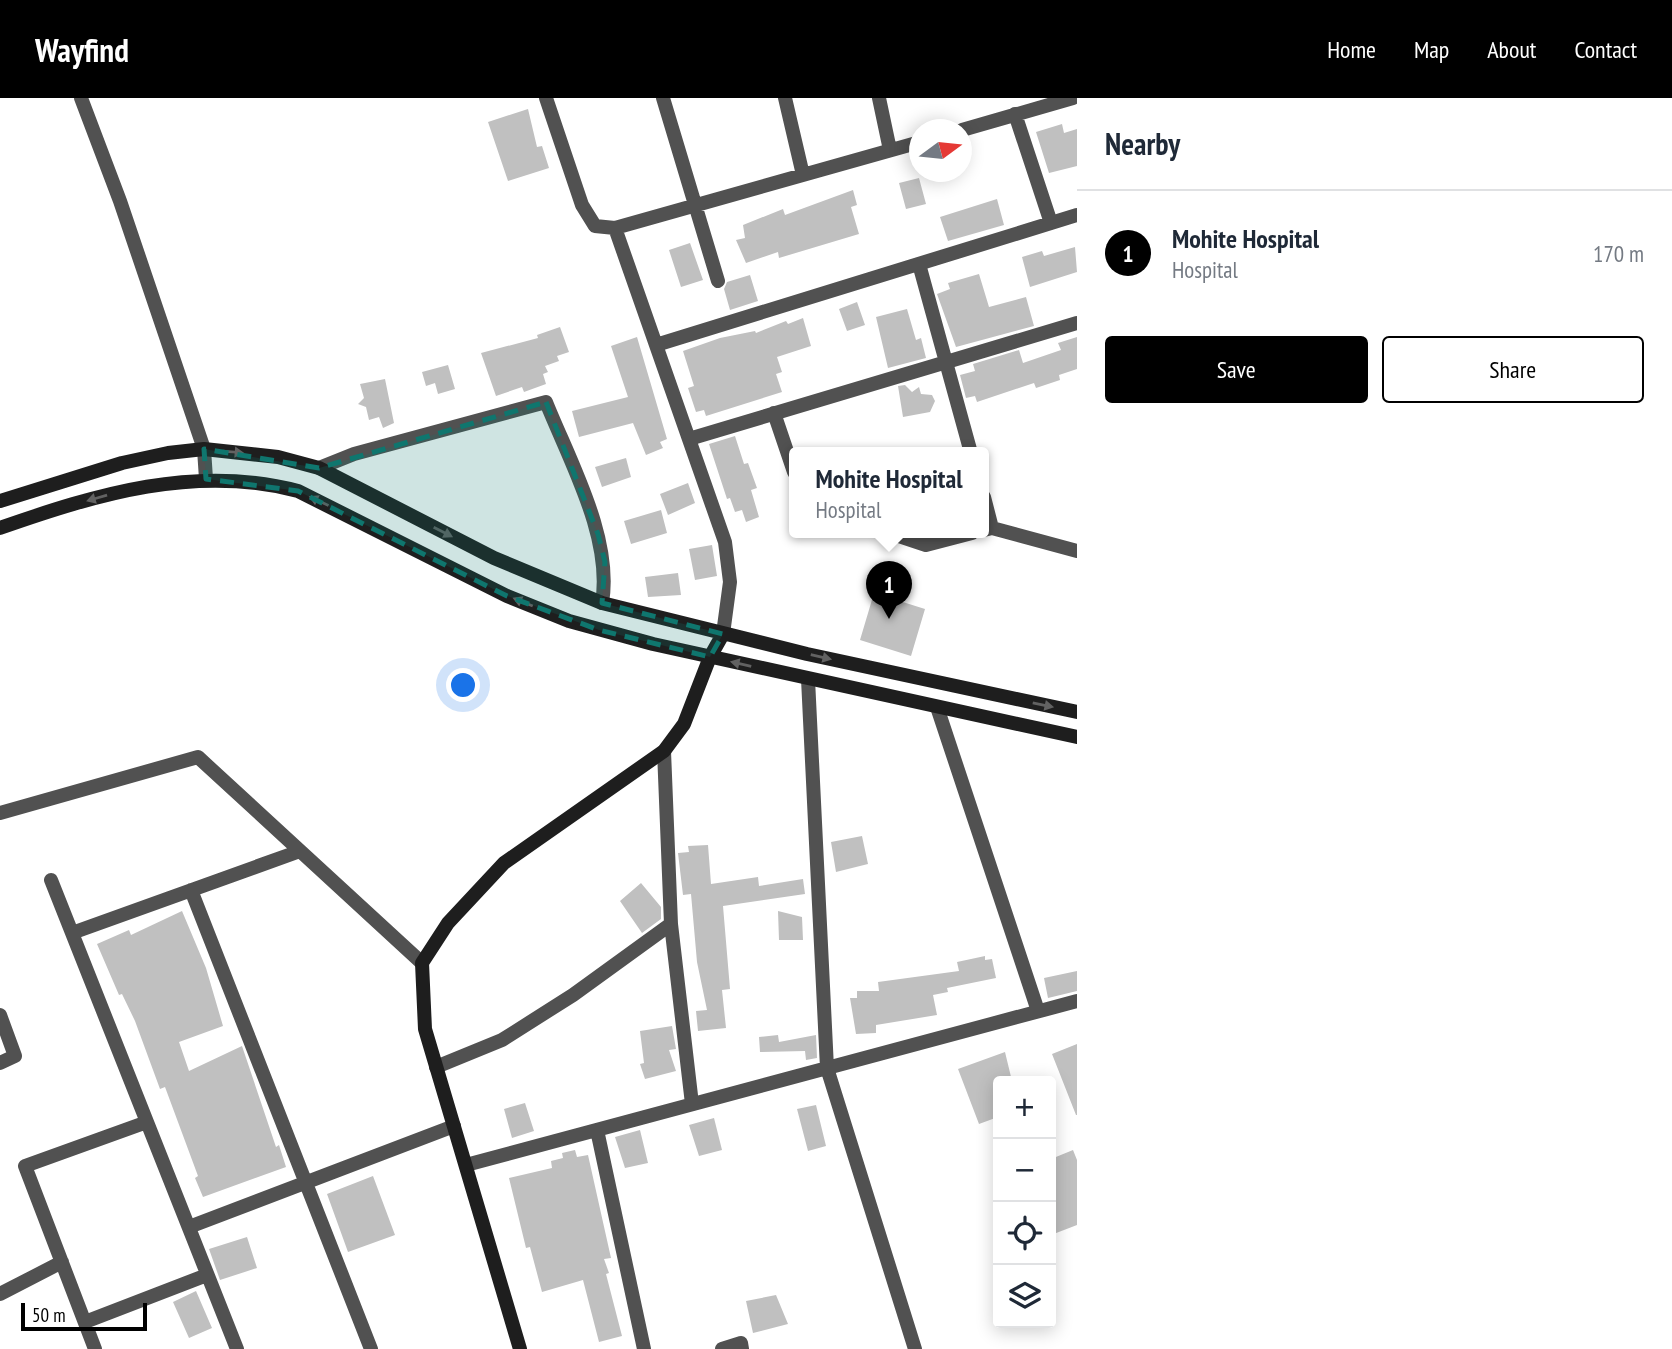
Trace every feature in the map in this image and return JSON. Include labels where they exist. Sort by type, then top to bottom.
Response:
[{"type":"main road","points":[[0,501],[122,463],[204,449],[278,457],[319,468],[494,558],[602,603],[723,634],[1077,712]]},
{"type":"main road","points":[[0,528],[130,489],[185,479],[275,485],[298,491],[508,596],[569,621],[710,657],[1077,737]]},
{"type":"main road","points":[[520,1349],[425,1029],[422,963],[448,923],[504,863],[664,751],[684,724],[710,657],[723,634]]},
{"type":"street","points":[[81,98],[120,201],[204,449],[206,479]]},
{"type":"street","points":[[547,98],[582,205],[595,226],[615,228],[909,145]]},
{"type":"street","points":[[663,98],[718,281]]},
{"type":"street","points":[[785,98],[803,175]]},
{"type":"street","points":[[879,98],[890,150]]},
{"type":"street","points":[[972,127],[1015,114],[1042,102],[1073,98]]},
{"type":"street","points":[[1015,114],[1051,223]]},
{"type":"street","points":[[656,345],[1077,215]]},
{"type":"street","points":[[615,228],[730,561],[723,634]]},
{"type":"street","points":[[919,264],[969,447]]},
{"type":"street","points":[[689,439],[1077,323]]},
{"type":"street","points":[[319,468],[354,454],[546,402],[598,534],[605,562],[602,603]]},
{"type":"street","points":[[774,413],[789,457]]},
{"type":"street","points":[[989,529],[1077,551]]},
{"type":"street","points":[[905,538],[926,545],[953,538]]},
{"type":"street","points":[[808,679],[827,1068],[915,1349]]},
{"type":"street","points":[[937,707],[1038,1012]]},
{"type":"street","points":[[664,751],[671,924],[692,1104]]},
{"type":"street","points":[[0,813],[198,757],[422,963]]},
{"type":"street","points":[[72,933],[300,851]]},
{"type":"street","points":[[51,880],[237,1349]]},
{"type":"street","points":[[191,890],[371,1349]]},
{"type":"street","points":[[436,1067],[502,1040],[573,995],[671,924]]},
{"type":"street","points":[[466,1165],[1077,1001]]},
{"type":"street","points":[[0,1015],[15,1056],[0,1063]]},
{"type":"street","points":[[95,1349],[24,1166],[147,1122]]},
{"type":"street","points":[[189,1227],[454,1126]]},
{"type":"street","points":[[597,1130],[644,1349]]},
{"type":"street","points":[[0,1294],[62,1262]]},
{"type":"street","points":[[85,1322],[207,1275]]},
{"type":"street","points":[[722,1349],[741,1343],[742,1349]]},
{"type":"highlighted area","points":[[546,402],[598,534],[605,562],[602,603],[723,634],[710,657],[599,630],[507,596],[298,491],[206,479],[204,449],[319,468]]},
{"type":"building","points":[[528,109],[537,147],[542,146],[549,168],[508,181],[488,122]]},
{"type":"building","points":[[1062,124],[1064,133],[1077,129],[1077,166],[1049,173],[1036,132]]},
{"type":"building","points":[[920,182],[926,204],[906,209],[899,183]]},
{"type":"building","points":[[853,190],[857,205],[851,207],[859,234],[779,258],[778,252],[746,263],[736,240],[745,238],[743,225],[783,209],[785,215]]},
{"type":"building","points":[[997,199],[1004,225],[948,241],[940,217]]},
{"type":"building","points":[[690,243],[703,280],[681,287],[669,250]]},
{"type":"building","points":[[1075,247],[1077,272],[1030,287],[1022,257],[1042,251],[1044,256]]},
{"type":"building","points":[[979,274],[989,307],[1026,297],[1034,326],[956,347],[937,294],[950,289],[948,283]]},
{"type":"building","points":[[750,275],[758,301],[730,310],[724,289],[727,282]]},
{"type":"building","points":[[857,302],[865,325],[847,331],[839,309]]},
{"type":"building","points":[[907,309],[916,340],[921,338],[926,358],[888,368],[876,317]]},
{"type":"building","points":[[803,318],[811,346],[777,357],[782,372],[776,374],[782,392],[706,416],[704,410],[696,412],[688,388],[694,386],[683,351],[720,338],[755,331],[756,333],[786,321],[788,324]]},
{"type":"building","points":[[560,327],[569,352],[557,356],[559,361],[545,366],[548,372],[543,374],[546,384],[524,392],[522,387],[496,396],[481,353],[538,338],[537,335]]},
{"type":"building","points":[[637,337],[667,439],[660,442],[663,448],[646,455],[633,423],[579,437],[572,411],[628,397],[611,346]]},
{"type":"building","points":[[1077,337],[1077,369],[1059,375],[1060,380],[1036,388],[1034,383],[977,402],[975,396],[966,398],[960,375],[975,371],[973,364],[1019,350],[1023,363],[1061,350],[1058,343]]},
{"type":"building","points":[[448,365],[455,389],[438,394],[435,383],[426,386],[422,372]]},
{"type":"building","points":[[385,379],[394,423],[383,428],[379,417],[369,420],[366,407],[358,404],[364,398],[360,384]]},
{"type":"building","points":[[905,385],[912,392],[919,387],[921,394],[932,395],[935,401],[930,412],[903,417],[898,386]]},
{"type":"building","points":[[735,436],[744,464],[748,463],[757,488],[751,490],[759,517],[746,522],[742,510],[735,512],[730,498],[727,499],[709,444]]},
{"type":"building","points":[[626,458],[631,477],[602,487],[595,467]]},
{"type":"building","points":[[688,483],[695,503],[668,515],[660,494]]},
{"type":"building","points":[[661,510],[667,533],[631,544],[624,521]]},
{"type":"building","points":[[712,545],[717,576],[695,580],[689,549]]},
{"type":"building","points":[[678,573],[681,595],[648,597],[645,577]]},
{"type":"building","points":[[874,593],[925,609],[911,656],[860,640]]},
{"type":"building","points":[[862,836],[868,864],[836,872],[831,842]]},
{"type":"building","points":[[708,845],[711,884],[758,877],[759,886],[803,879],[805,894],[723,906],[730,989],[722,990],[726,1028],[698,1031],[696,1011],[707,1010],[697,962],[691,894],[683,895],[678,853],[689,852],[688,846]]},
{"type":"building","points":[[641,883],[661,907],[661,919],[642,933],[620,901]]},
{"type":"building","points":[[182,911],[206,968],[223,1026],[179,1042],[189,1071],[242,1046],[276,1147],[279,1145],[286,1167],[203,1197],[195,1178],[198,1176],[165,1087],[160,1089],[135,1021],[122,994],[119,995],[97,944],[129,930],[131,935]]},
{"type":"building","points":[[778,911],[802,917],[803,940],[779,940]]},
{"type":"building","points":[[985,956],[985,960],[992,959],[996,978],[947,988],[948,992],[933,995],[937,1015],[876,1025],[876,1033],[856,1034],[850,998],[857,998],[857,991],[879,991],[878,982],[959,971],[957,962]]},
{"type":"building","points":[[1077,971],[1077,991],[1048,998],[1044,978]]},
{"type":"building","points":[[672,1026],[676,1049],[669,1050],[676,1071],[645,1079],[640,1064],[644,1063],[640,1031]]},
{"type":"building","points":[[778,1035],[779,1042],[816,1035],[817,1058],[806,1060],[805,1051],[760,1052],[759,1037]]},
{"type":"building","points":[[1077,1044],[1077,1115],[1076,1115],[1052,1054]]},
{"type":"building","points":[[1005,1052],[1011,1076],[993,1076],[993,1119],[979,1124],[958,1069]]},
{"type":"building","points":[[525,1103],[534,1131],[512,1138],[504,1109]]},
{"type":"building","points":[[816,1105],[826,1146],[808,1151],[797,1109]]},
{"type":"building","points":[[714,1118],[722,1150],[699,1156],[689,1125]]},
{"type":"building","points":[[640,1130],[648,1163],[625,1168],[615,1137]]},
{"type":"building","points":[[575,1150],[577,1157],[588,1155],[611,1258],[604,1259],[609,1273],[606,1274],[622,1336],[599,1342],[583,1280],[542,1292],[530,1247],[526,1248],[509,1178],[552,1168],[551,1161],[563,1158],[562,1153]]},
{"type":"building","points":[[1073,1150],[1077,1160],[1077,1225],[1056,1233],[1056,1202],[1056,1157]]},
{"type":"building","points":[[373,1176],[395,1235],[348,1252],[327,1194]]},
{"type":"building","points":[[247,1237],[257,1268],[220,1280],[209,1249]]},
{"type":"building","points":[[196,1291],[212,1328],[189,1338],[173,1302]]},
{"type":"building","points":[[776,1295],[788,1324],[753,1333],[746,1301]]},
{"type":"place","name":"Mohite Hospital","points":[[889,619]]}]
